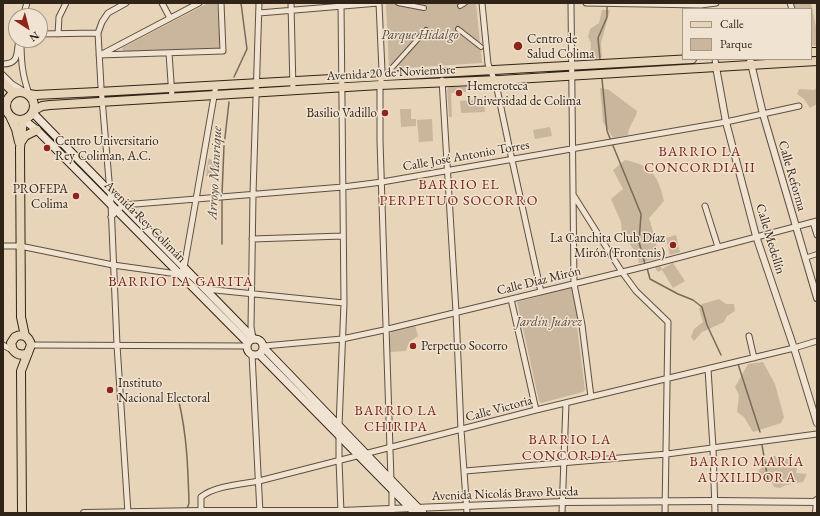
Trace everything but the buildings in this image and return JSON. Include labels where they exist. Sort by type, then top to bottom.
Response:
[{"type":"main road","name":"Avenida 20 de Noviembre","points":[[27,93],[101,92],[682,60]]},
{"type":"main road","name":"Avenida 20 de Noviembre","points":[[33,112],[42,106],[50,105],[172,97],[572,76],[716,63],[817,61]]},
{"type":"main road","points":[[3,82],[14,93]]},
{"type":"main road","points":[[20,145],[16,129],[7,112],[5,99],[14,93],[27,93],[34,101],[33,112],[24,120],[20,145],[20,317],[25,336],[28,338],[29,349],[21,371]]},
{"type":"main road","points":[[7,112],[15,119],[24,120]]},
{"type":"main road","name":"Avenida Rey Colimán","points":[[33,112],[123,205],[182,271],[250,343]]},
{"type":"main road","name":"Avenida Rey Colimán","points":[[24,120],[37,130],[118,211],[182,271],[192,276],[205,289],[250,343]]},
{"type":"main road","points":[[20,145],[25,136],[37,130]]},
{"type":"main road","points":[[20,317],[11,347],[21,371],[22,513]]},
{"type":"main road","points":[[14,339],[22,335],[25,336]]},
{"type":"main road","points":[[417,511],[391,480],[362,455],[339,436],[260,351],[261,341],[250,343],[248,351],[260,351],[338,426],[362,455],[392,489],[417,511]]},
{"type":"main road","points":[[14,352],[24,355],[29,349]]},
{"type":"street","points":[[58,34],[59,17],[66,3]]},
{"type":"street","points":[[84,513],[128,512],[117,345],[111,204],[101,92],[98,33],[102,22],[108,13],[126,3]]},
{"type":"street","points":[[162,3],[170,18]]},
{"type":"street","points":[[99,55],[199,3]]},
{"type":"street","points":[[99,55],[223,51],[221,3]]},
{"type":"street","points":[[29,349],[117,345],[250,343],[259,3]]},
{"type":"street","points":[[291,3],[293,90]]},
{"type":"street","points":[[259,14],[341,5],[379,3],[381,76],[380,141],[392,511]]},
{"type":"street","points":[[398,3],[424,8]]},
{"type":"street","points":[[460,6],[465,3]]},
{"type":"street","points":[[482,3],[488,64],[495,80],[541,292]]},
{"type":"street","points":[[571,3],[574,284],[582,325],[591,397]]},
{"type":"street","points":[[586,3],[706,6],[716,3]]},
{"type":"street","points":[[341,5],[344,303],[338,426],[341,512]]},
{"type":"street","points":[[458,29],[481,47]]},
{"type":"street","points":[[390,70],[426,30]]},
{"type":"street","points":[[48,34],[98,33]]},
{"type":"street","points":[[11,63],[17,56],[18,48]]},
{"type":"street","points":[[21,48],[22,70],[27,93]]},
{"type":"street","points":[[169,53],[172,97]]},
{"type":"street","name":"Calle Reforma","points":[[750,62],[763,114],[817,298]]},
{"type":"street","points":[[3,64],[11,63],[22,70]]},
{"type":"street","name":"Calle Medellín","points":[[716,63],[726,122],[756,236],[794,348],[817,423]]},
{"type":"street","points":[[442,73],[456,312],[461,430],[467,513]]},
{"type":"street","points":[[3,75],[12,84],[27,93]]},
{"type":"street","points":[[3,246],[20,246],[113,266],[182,271],[216,85]]},
{"type":"street","name":"Calle José Antonio Torres","points":[[123,205],[343,187],[382,182],[726,122],[799,106]]},
{"type":"street","points":[[573,195],[622,272],[636,291],[668,322],[665,513]]},
{"type":"street","points":[[111,217],[123,205]]},
{"type":"street","points":[[705,206],[718,246]]},
{"type":"street","points":[[815,222],[817,235]]},
{"type":"street","name":"Calle Díaz Mirón","points":[[260,351],[342,339],[387,329],[622,272],[756,236],[815,222]]},
{"type":"street","points":[[252,239],[343,236]]},
{"type":"street","points":[[805,258],[817,254]]},
{"type":"street","points":[[205,289],[344,303]]},
{"type":"street","points":[[511,299],[536,410]]},
{"type":"street","points":[[748,336],[754,358]]},
{"type":"street","points":[[14,339],[4,345],[14,352]]},
{"type":"street","name":"Calle Victoria","points":[[197,511],[201,497],[205,493],[214,490],[259,481],[536,410],[754,358],[817,341]]},
{"type":"street","points":[[260,351],[260,512]]},
{"type":"street","points":[[708,369],[713,448],[714,513]]},
{"type":"street","points":[[562,513],[566,403]]},
{"type":"street","points":[[465,471],[667,454],[817,434]]},
{"type":"street","points":[[816,513],[817,501]]},
{"type":"street","name":"Avenida Nicolás Bravo Rueda","points":[[128,512],[417,511],[467,506],[563,502],[817,501]]},
{"type":"green space","points":[[208,3],[217,3],[220,48],[123,52],[122,48]]},
{"type":"green space","name":"Parque Hidalgo","points":[[386,3],[476,3],[482,63],[389,69]]},
{"type":"green space","points":[[792,3],[811,3],[817,31],[817,46],[812,45],[812,8],[794,8]]},
{"type":"green space","points":[[602,10],[610,10],[601,43],[602,57],[590,60],[591,43],[588,37],[590,29],[599,23]]},
{"type":"green space","points":[[449,87],[466,87],[466,92],[451,93],[452,117],[449,117],[447,89]]},
{"type":"green space","points":[[600,88],[609,90],[637,111],[628,135],[613,138],[603,122]]},
{"type":"green space","points":[[817,88],[817,104],[810,108],[804,99],[797,94],[799,89],[814,90]]},
{"type":"green space","points":[[484,99],[485,112],[461,113],[460,101]]},
{"type":"green space","points":[[400,109],[411,109],[411,119],[416,119],[416,126],[401,127]]},
{"type":"green space","points":[[432,119],[433,141],[419,142],[417,120]]},
{"type":"green space","points":[[550,127],[552,136],[535,139],[533,130]]},
{"type":"green space","points":[[208,159],[219,161],[217,177],[206,176]]},
{"type":"green space","points":[[625,160],[642,165],[652,173],[659,185],[664,201],[649,218],[659,258],[639,263],[637,254],[622,233],[621,222],[611,199],[623,189],[613,170]]},
{"type":"green space","name":"La Canchita Club Díaz Mirón (Frontenis)","points":[[676,235],[680,252],[670,255],[666,238]]},
{"type":"green space","points":[[673,263],[685,281],[673,288],[662,270],[658,272],[655,267],[660,266],[662,269]]},
{"type":"green space","name":"Jardín Juárez","points":[[573,287],[579,323],[577,327],[585,390],[583,392],[541,403],[539,401],[517,302]]},
{"type":"green space","points":[[719,299],[726,304],[734,304],[735,311],[727,316],[724,322],[702,332],[694,341],[691,337],[694,329],[703,322],[699,309],[702,304]]},
{"type":"green space","points":[[415,325],[418,336],[409,342],[406,351],[390,352],[390,334],[392,331]]},
{"type":"green space","points":[[763,362],[775,384],[784,417],[781,423],[753,432],[744,417],[737,412],[739,395],[735,387],[748,364]]},
{"type":"green space","points":[[772,456],[778,456],[791,460],[797,469],[796,473],[807,474],[803,482],[786,485],[780,488],[774,487],[766,478],[761,478],[761,475],[758,474],[762,467],[762,463],[767,461]]},
{"type":"waterway","name":"Arroyo Manrique","points":[[234,77],[247,49],[241,3]]},
{"type":"waterway","points":[[600,59],[598,38],[607,17],[607,7]]},
{"type":"waterway","points":[[602,79],[607,131],[641,214],[639,242],[645,264]]},
{"type":"waterway","name":"Arroyo Manrique","points":[[222,195],[224,146],[229,102]]},
{"type":"waterway","name":"Arroyo Manrique","points":[[222,198],[222,244]]},
{"type":"waterway","points":[[647,268],[650,279],[693,300],[702,307],[707,325],[721,355]]},
{"type":"waterway","points":[[738,364],[760,432]]},
{"type":"waterway","name":"Arroyo Manrique","points":[[179,402],[187,452],[189,503],[187,509]]},
{"type":"waterway","points":[[762,445],[768,480]]},
{"type":"place","name":"Centro de Salud Colima","points":[[518,46]]},
{"type":"place","name":"Hemeroteca Universidad de Colima","points":[[459,93]]},
{"type":"place","name":"Basilio Vadillo","points":[[385,113]]},
{"type":"place","name":"Centro Universitario Rey Coliman, A.C.","points":[[47,148]]},
{"type":"place","name":"PROFEPA Colima","points":[[76,196]]},
{"type":"place","name":"La Canchita Club Díaz Mirón (Frontenis)","points":[[673,245]]},
{"type":"place","name":"Perpetuo Socorro","points":[[413,346]]},
{"type":"place","name":"Instituto Nacional Electoral","points":[[110,390]]},
{"type":"district","name":"BARRIO LA CONCORDIA II","points":[[700,160]]},
{"type":"district","name":"BARRIO EL PERPETUO SOCORRO","points":[[459,194]]},
{"type":"district","name":"BARRIO LA GARITA","points":[[181,282]]},
{"type":"district","name":"BARRIO LA CHIRIPA","points":[[396,420]]},
{"type":"district","name":"BARRIO LA CONCORDIA","points":[[570,448]]},
{"type":"district","name":"BARRIO MARÍA AUXILIDORA","points":[[747,470]]}]
